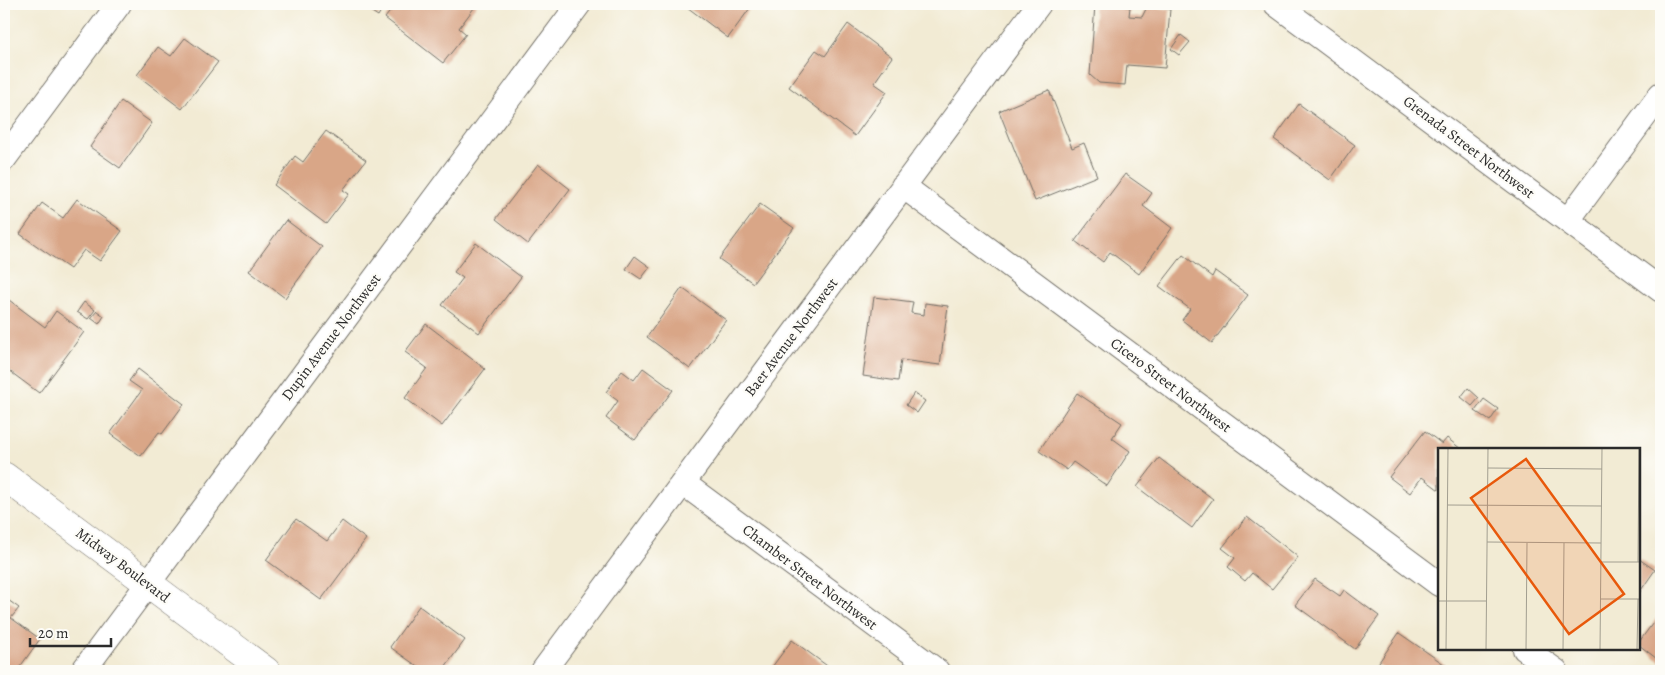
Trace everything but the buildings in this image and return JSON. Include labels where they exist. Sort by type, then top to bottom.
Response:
[{"type":"street","points":[[4,159],[119,4]]},
{"type":"street","name":"Dupin Avenue Northwest","points":[[83,671],[579,4]]},
{"type":"street","name":"Baer Avenue Northwest","points":[[543,671],[1039,4]]},
{"type":"street","name":"Grenada Street Northwest","points":[[1276,4],[1661,290]]},
{"type":"street","points":[[1568,220],[1661,94]]},
{"type":"street","name":"Cicero Street Northwest","points":[[903,186],[1438,583]]},
{"type":"street","name":"Midway Boulevard","points":[[4,476],[266,671]]},
{"type":"street","name":"Chamber Street Northwest","points":[[683,483],[937,671]]},
{"type":"street","points":[[1526,650],[1556,671]]}]
